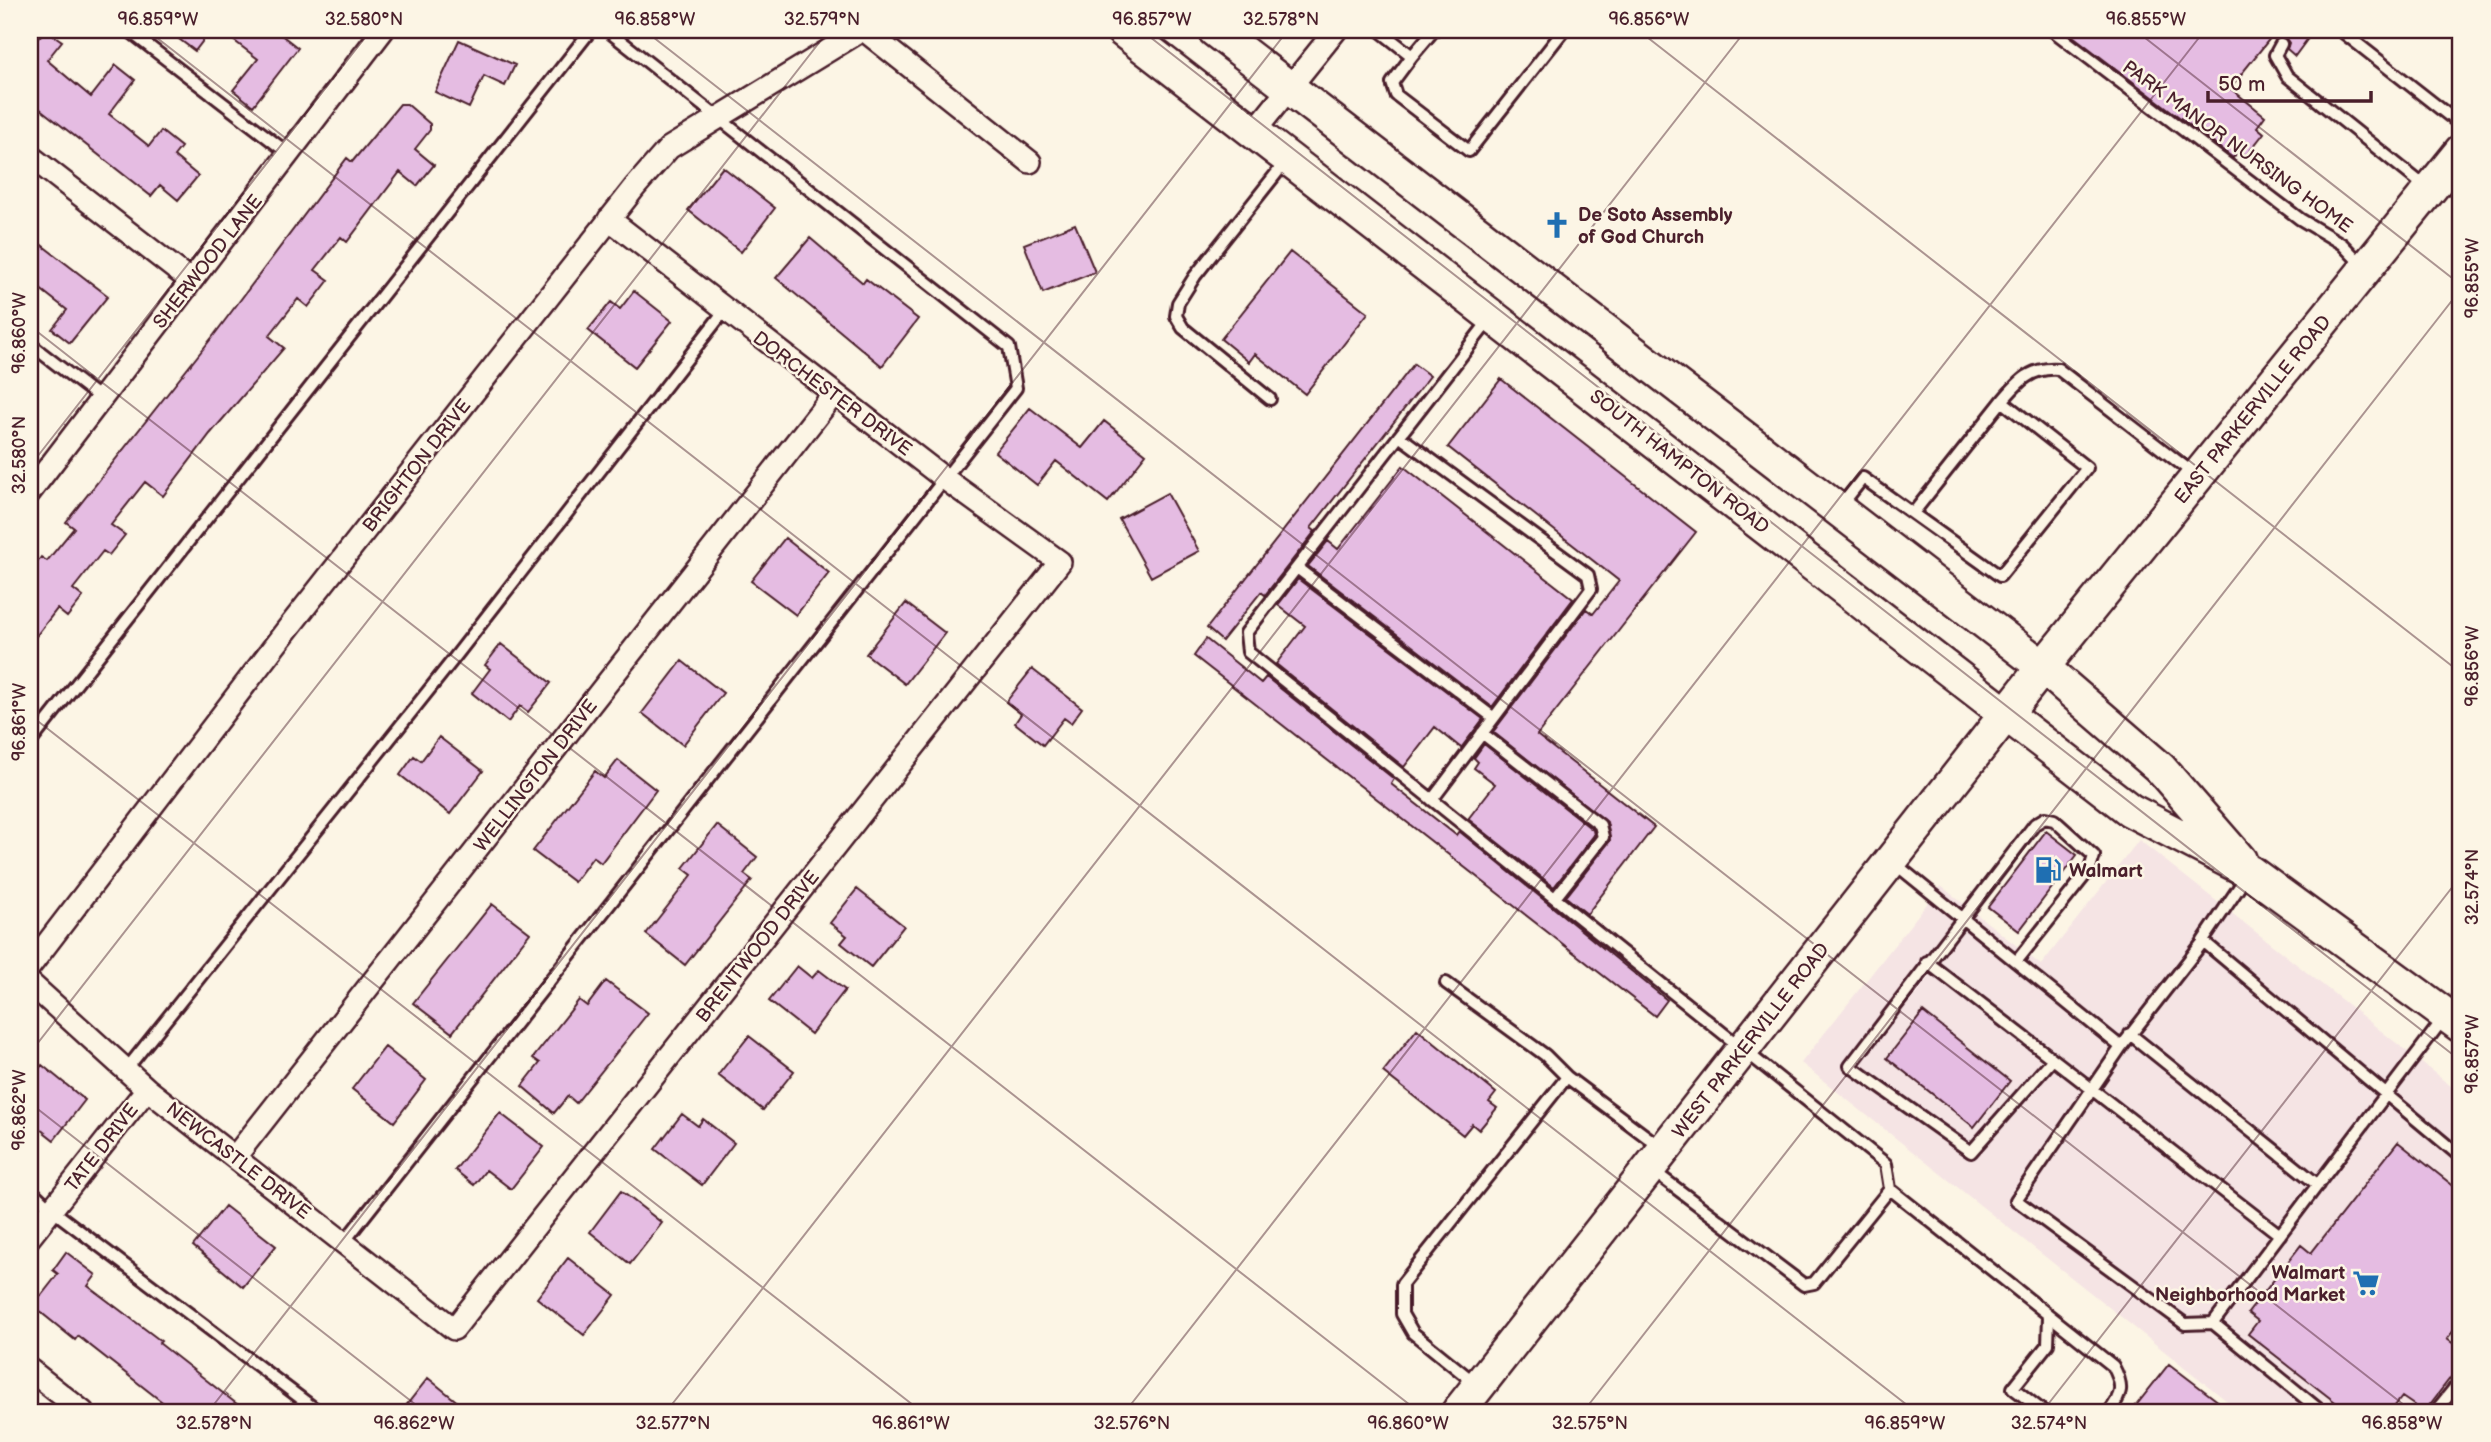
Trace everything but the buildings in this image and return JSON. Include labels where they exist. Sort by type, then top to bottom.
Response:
[{"type":"main road","name":"SOUTH HAMPTON ROAD","points":[[1122,30],[2130,810],[2250,872],[2454,1021]]},
{"type":"main road","name":"SOUTH HAMPTON ROAD","points":[[1214,30],[2043,667],[2160,768],[2250,872]]},
{"type":"main road","name":"EAST PARKERVILLE ROAD","points":[[2043,667],[2461,151]]},
{"type":"main road","name":"WEST PARKERVILLE ROAD","points":[[1458,1412],[2043,667]]},
{"type":"street","name":"SHERWOOD LANE","points":[[30,492],[383,30]]},
{"type":"street","name":"BRIGHTON DRIVE","points":[[30,966],[286,631],[610,219],[669,148],[863,30]]},
{"type":"street","points":[[863,30],[1030,162]]},
{"type":"street","points":[[1254,132],[1336,30]]},
{"type":"street","points":[[30,156],[191,281]]},
{"type":"street","name":"DORCHESTER DRIVE","points":[[610,219],[945,479],[1060,562]]},
{"type":"street","name":"WELLINGTON DRIVE","points":[[235,1157],[834,394]]},
{"type":"street","name":"BRENTWOOD DRIVE","points":[[454,1329],[1060,562]]},
{"type":"street","name":"NEWCASTLE DRIVE","points":[[30,983],[147,1089],[454,1329]]},
{"type":"street","name":"TATE DRIVE","points":[[30,1237],[147,1089]]},
{"type":"street","points":[[30,1370],[83,1412]]},
{"type":"lane","points":[[128,30],[290,155]]},
{"type":"lane","points":[[30,743],[591,30]]},
{"type":"lane","points":[[1379,30],[1412,56]]},
{"type":"lane","points":[[1434,30],[1392,83],[1396,95],[1469,151],[1564,30]]},
{"type":"lane","name":"PARK MANOR NURSING HOME","points":[[2052,30],[2300,219],[2342,244],[2366,268]]},
{"type":"lane","points":[[2340,30],[2461,125]]},
{"type":"lane","points":[[344,1242],[1016,388],[1009,347],[717,118],[611,31]]},
{"type":"lane","points":[[2281,44],[2275,55],[2287,76],[2430,191]]},
{"type":"lane","points":[[1270,399],[1183,328],[1176,316],[1178,303],[1195,276],[1289,158]]},
{"type":"lane","points":[[125,1071],[452,662],[725,310]]},
{"type":"lane","points":[[1492,316],[1246,633],[1248,652],[1886,1164],[1890,1189],[2113,1366],[2121,1381],[2121,1396],[2109,1412]]},
{"type":"lane","points":[[30,345],[100,398]]},
{"type":"lane","points":[[1914,512],[2024,376],[2043,368],[2058,369],[2198,476]]},
{"type":"lane","points":[[1838,510],[1863,478],[2000,576],[2087,468],[2002,401]]},
{"type":"lane","points":[[1399,436],[1588,575],[1591,589],[1432,800]]},
{"type":"lane","points":[[1297,568],[1494,718]]},
{"type":"lane","points":[[1482,733],[1600,825],[1603,837],[1555,898]]},
{"type":"lane","points":[[2017,962],[2090,869],[2094,856],[2053,820],[2045,818],[2035,824],[1961,917],[1850,1066],[1971,1152],[2053,1059]]},
{"type":"lane","points":[[1891,860],[2121,1047]]},
{"type":"lane","points":[[2250,872],[2203,942],[2130,1034],[2016,1200],[2185,1324],[2213,1323],[2322,1412]]},
{"type":"lane","points":[[2203,942],[2461,1157]]},
{"type":"lane","points":[[1927,962],[2280,1235]]},
{"type":"lane","points":[[1446,983],[1545,1055],[1657,1159],[1804,1284],[1814,1283],[1890,1189]]},
{"type":"lane","points":[[2213,1323],[2386,1094],[2454,1021]]},
{"type":"lane","points":[[2130,1034],[2318,1185]]},
{"type":"lane","points":[[1478,1386],[1413,1333],[1402,1314],[1402,1284],[1567,1077]]},
{"type":"lane","points":[[30,1189],[52,1210],[319,1412]]},
{"type":"lane","points":[[2044,1412],[2013,1388],[2048,1344],[2049,1317]]},
{"type":"lane","points":[[2435,1412],[2461,1380]]},
{"type":"shaded area","points":[[2139,840],[2461,1094],[2461,1412],[2241,1412],[1801,1063],[1941,886],[2041,965]]},
{"type":"place","name":"De Soto Assembly of God Church","points":[[1557,225]]},
{"type":"place","name":"Walmart","points":[[2048,870]]},
{"type":"place","name":"Walmart Neighborhood Market","points":[[2366,1283]]}]
